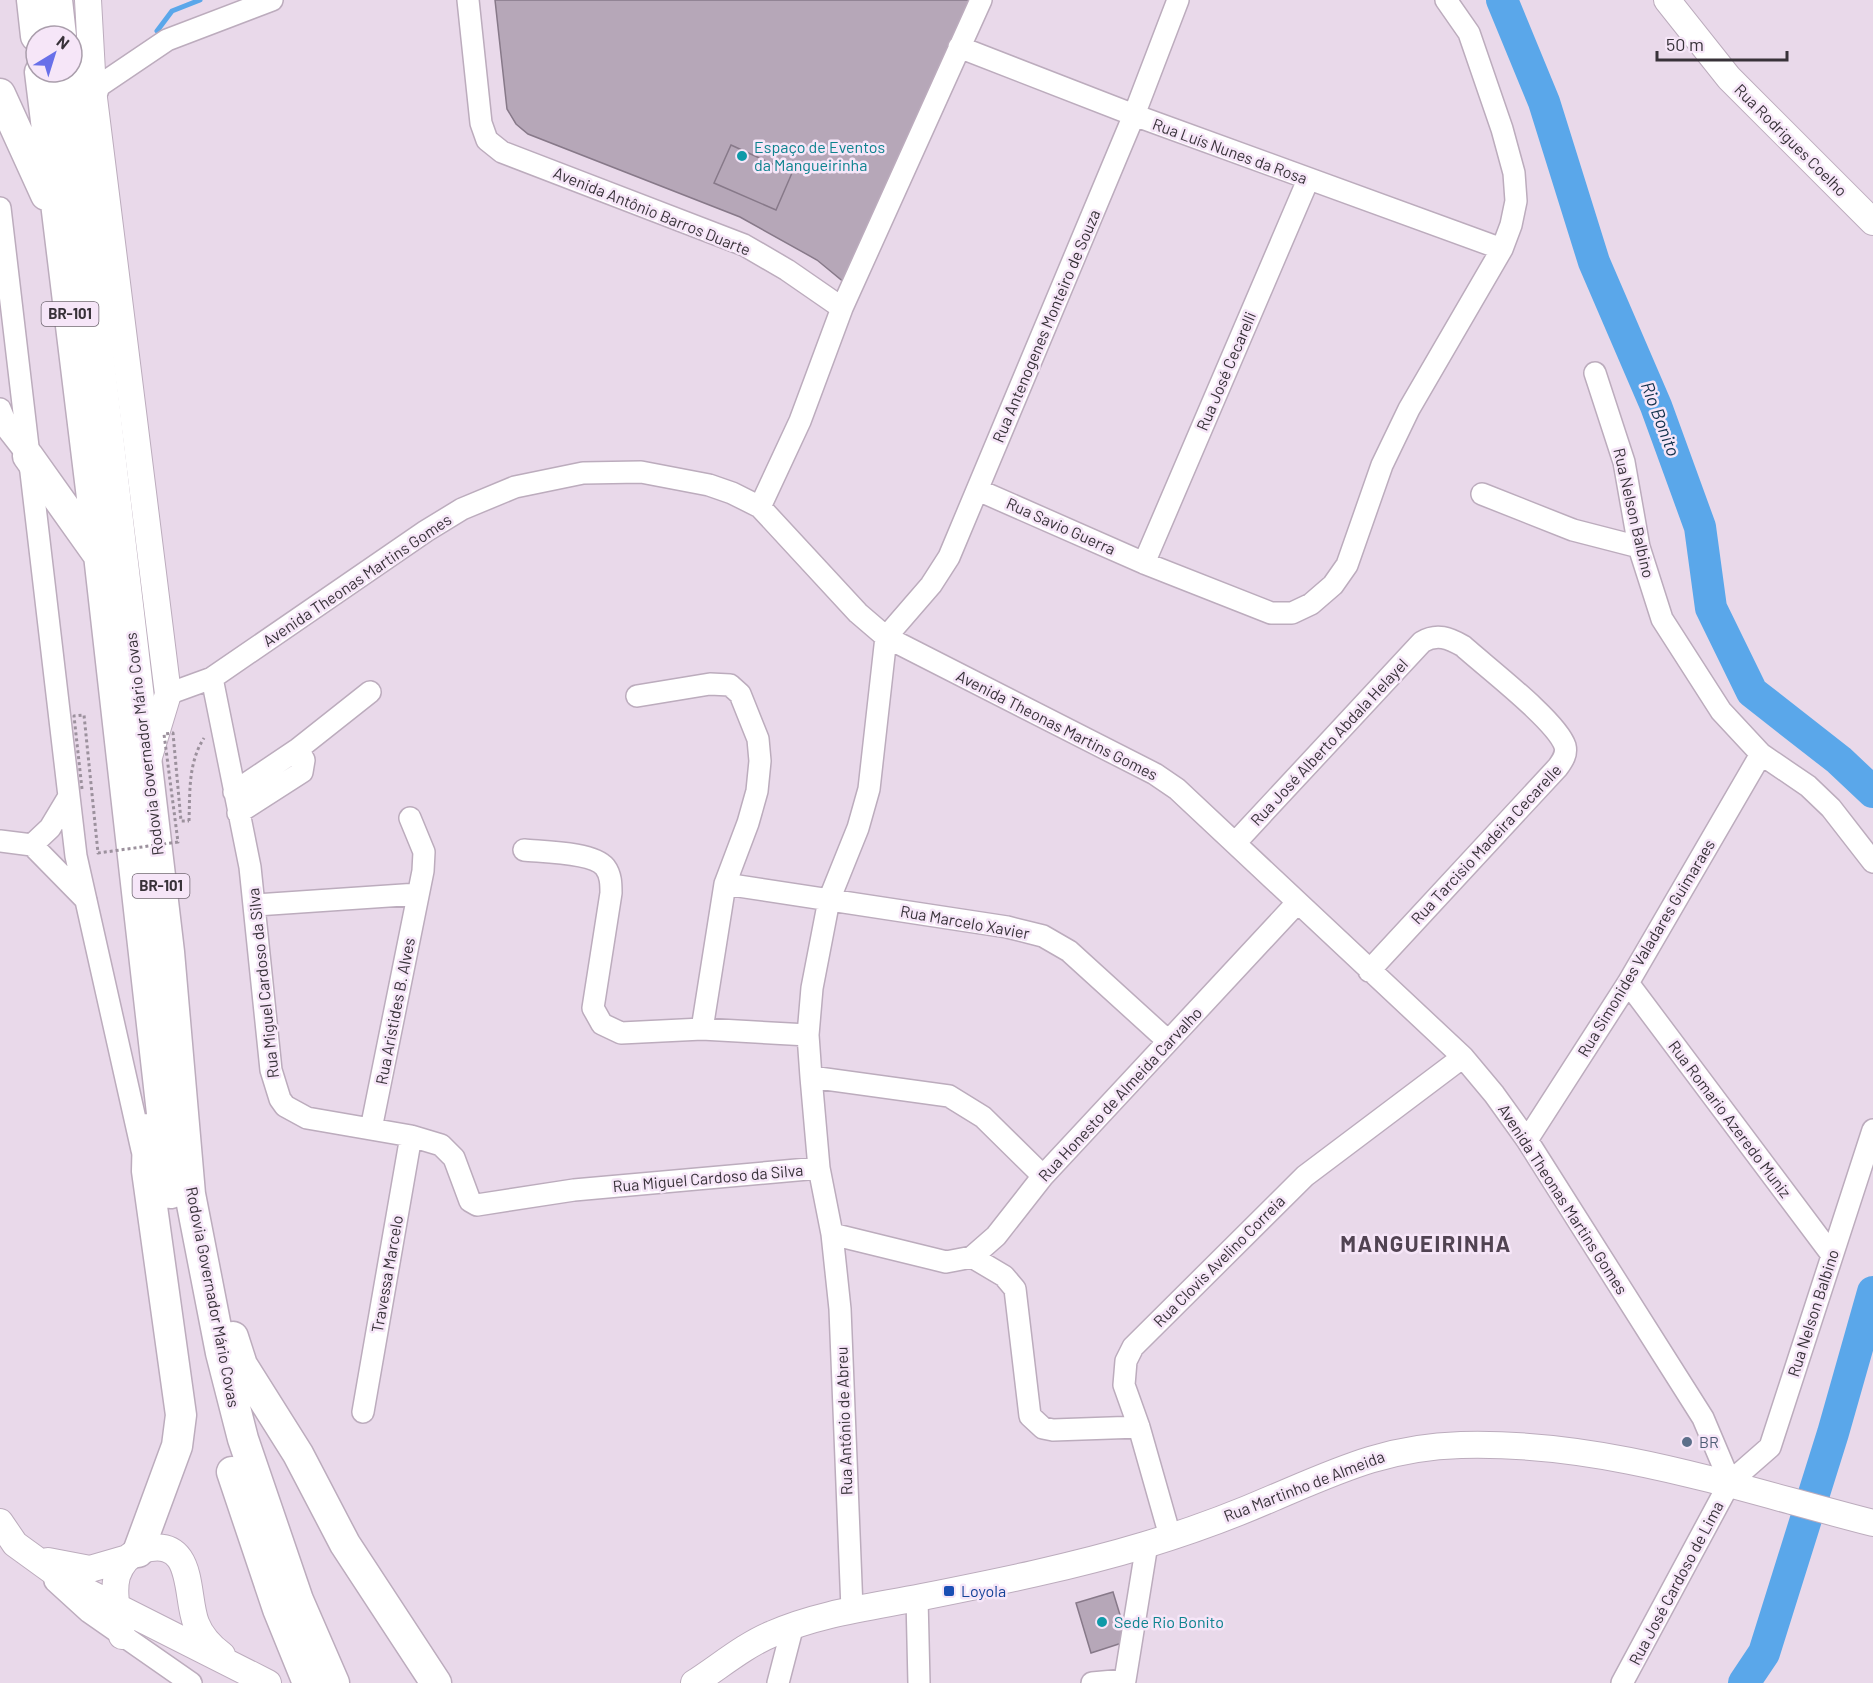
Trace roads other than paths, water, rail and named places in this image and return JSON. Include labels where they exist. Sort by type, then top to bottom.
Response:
[{"type":"highway","points":[[32,0],[35,24]]},
{"type":"highway","points":[[57,0],[60,24]]},
{"type":"highway","name":"Rodovia Governador Mário Covas","points":[[41,84],[99,555],[171,1196],[201,1361],[248,1524],[306,1677]]},
{"type":"highway","name":"Rodovia Governador Mário Covas","points":[[65,84],[169,952],[190,1194],[221,1353],[243,1439],[298,1600],[334,1683]]},
{"type":"highway","points":[[71,131],[93,90]]},
{"type":"highway","points":[[0,94],[58,222]]},
{"type":"highway","points":[[28,456],[99,555]]},
{"type":"highway","points":[[133,1555],[177,1446],[181,1415],[147,1171],[152,1042]]},
{"type":"highway","points":[[190,1194],[242,1365],[298,1454],[345,1544],[436,1683]]},
{"type":"main road","name":"Rua Rodrigues Coelho","points":[[1667,0],[1730,78],[1873,222]]},
{"type":"main road","points":[[92,4],[93,90],[168,694],[146,769]]},
{"type":"main road","name":"Rua Martinho de Almeida","points":[[694,1683],[769,1635],[793,1625],[852,1609],[1055,1569],[1158,1540],[1270,1500],[1347,1466],[1393,1452],[1428,1446],[1575,1449],[1642,1461],[1730,1482],[1821,1510],[1873,1523]]},
{"type":"main road","points":[[0,1522],[8,1546],[66,1581],[261,1680]]},
{"type":"main road","points":[[8,1546],[78,1568],[101,1568],[133,1555],[161,1549],[172,1553],[188,1572],[195,1620],[202,1636],[215,1650],[261,1680]]},
{"type":"main road","points":[[122,1636],[117,1607],[117,1578],[133,1555]]},
{"type":"street","points":[[93,90],[167,40],[272,0]]},
{"type":"street","name":"Avenida Antônio Barros Duarte","points":[[468,0],[481,123],[492,145],[502,152],[744,245],[787,270],[842,308]]},
{"type":"street","points":[[760,507],[801,421],[842,308],[981,0]]},
{"type":"street","name":"Rua Antenogenes Monteiro de Souza","points":[[886,636],[942,571],[1134,116],[1178,0]]},
{"type":"street","name":"Rua Savio Guerra","points":[[978,490],[1144,563],[1270,613],[1292,613],[1311,604],[1333,585],[1351,554],[1382,465],[1409,409],[1502,249],[1516,201],[1514,173],[1469,33],[1446,0]]},
{"type":"street","name":"Rua Luís Nunes da Rosa","points":[[960,47],[1134,116],[1502,249]]},
{"type":"street","name":"Rua José Cecarelli","points":[[1144,563],[1308,180]]},
{"type":"street","points":[[0,208],[28,456],[75,794],[76,856],[110,1017],[147,1171]]},
{"type":"street","name":"Rua Nelson Balbino","points":[[1595,373],[1624,462],[1640,547],[1662,619],[1721,711],[1761,754],[1808,786],[1831,808],[1873,862]]},
{"type":"street","points":[[0,408],[9,431],[28,456]]},
{"type":"street","name":"Avenida Theonas Martins Gomes","points":[[168,694],[212,678],[426,531],[462,509],[515,488],[583,473],[641,472],[709,485],[760,507],[858,613],[886,636],[1155,774],[1178,789],[1463,1057],[1527,1140],[1703,1418],[1730,1482]]},
{"type":"street","points":[[1482,494],[1573,530],[1640,547]]},
{"type":"street","name":"Rua Antônio de Abreu","points":[[852,1609],[840,1309],[832,1234],[819,1168],[808,1035],[812,988],[829,900],[858,828],[869,789],[886,636]]},
{"type":"street","name":"Rua Tarcisio Madeira Cecarelle","points":[[1369,970],[1565,757],[1563,742],[1548,723],[1463,646],[1440,636],[1431,636],[1422,642]]},
{"type":"street","name":"Rua José Alberto Abdala Helayel","points":[[1236,842],[1422,642]]},
{"type":"street","name":"Rua Miguel Cardoso da Silva","points":[[212,678],[256,905],[271,1070],[280,1099],[285,1106],[306,1118],[411,1136],[441,1144],[448,1149],[470,1201],[477,1205],[574,1190],[819,1168]]},
{"type":"street","points":[[637,696],[723,683],[730,685],[740,694],[758,739],[760,761],[757,791],[748,823],[724,884],[702,1029]]},
{"type":"street","points":[[234,792],[298,749],[370,692]]},
{"type":"street","points":[[238,813],[302,772],[304,760],[298,749]]},
{"type":"street","name":"Rua Simonides Valadares Guimaraes","points":[[1527,1140],[1628,983],[1761,754]]},
{"type":"street","points":[[32,846],[50,828],[75,794]]},
{"type":"street","name":"Rua Aristides B. Alves","points":[[371,1129],[418,894],[424,852],[410,818]]},
{"type":"street","points":[[0,841],[32,846],[86,900]]},
{"type":"street","points":[[524,850],[593,858],[604,867],[610,876],[611,893],[593,1008],[602,1024],[611,1030],[636,1034],[702,1029],[808,1035]]},
{"type":"street","name":"Rua Marcelo Xavier","points":[[724,884],[1007,927],[1043,936],[1069,951],[1168,1041]]},
{"type":"street","points":[[256,905],[418,894]]},
{"type":"street","name":"Rua Honesto de Almeida Carvalho","points":[[972,1257],[996,1236],[1043,1176],[1297,903]]},
{"type":"street","name":"Rua Romario Azeredo Muniz","points":[[1628,983],[1832,1255]]},
{"type":"street","name":"Rua Clovis Avelino Correia","points":[[1158,1540],[1139,1427],[1124,1385],[1126,1361],[1133,1347],[1305,1176],[1463,1057]]},
{"type":"street","points":[[810,1077],[940,1094],[983,1118],[1043,1176]]},
{"type":"street","name":"Rua Nelson Balbino","points":[[1730,1482],[1770,1447],[1873,1130]]},
{"type":"street","name":"Travessa Marcelo","points":[[363,1412],[411,1136]]},
{"type":"street","points":[[832,1234],[934,1260],[962,1261],[972,1257],[1004,1276],[1015,1289],[1030,1416],[1035,1423],[1053,1430],[1139,1427]]},
{"type":"street","name":"Rua José Cardoso de Lima","points":[[1622,1683],[1730,1482]]},
{"type":"street","points":[[1092,1683],[1124,1681],[1158,1540]]},
{"type":"street","points":[[8,1546],[89,1612],[191,1683]]},
{"type":"street","points":[[917,1598],[919,1683]]},
{"type":"street","points":[[778,1683],[793,1625]]},
{"type":"waterway","points":[[157,31],[172,11],[200,0]]},
{"type":"waterway","name":"Rio Bonito","points":[[1502,0],[1544,102],[1594,262],[1656,406],[1700,527],[1711,608],[1752,692],[1839,760],[1873,792]]},
{"type":"waterway","points":[[1744,1683],[1764,1653],[1833,1433],[1873,1292]]},
{"type":"place","name":"Espaço de Eventos da Mangueirinha","points":[[742,156]]},
{"type":"place","name":"BR","points":[[1687,1442]]},
{"type":"place","name":"Loyola","points":[[949,1591]]},
{"type":"place","name":"Sede Rio Bonito","points":[[1102,1622]]},
{"type":"district","name":"MANGUEIRINHA","points":[[1426,1244]]}]
